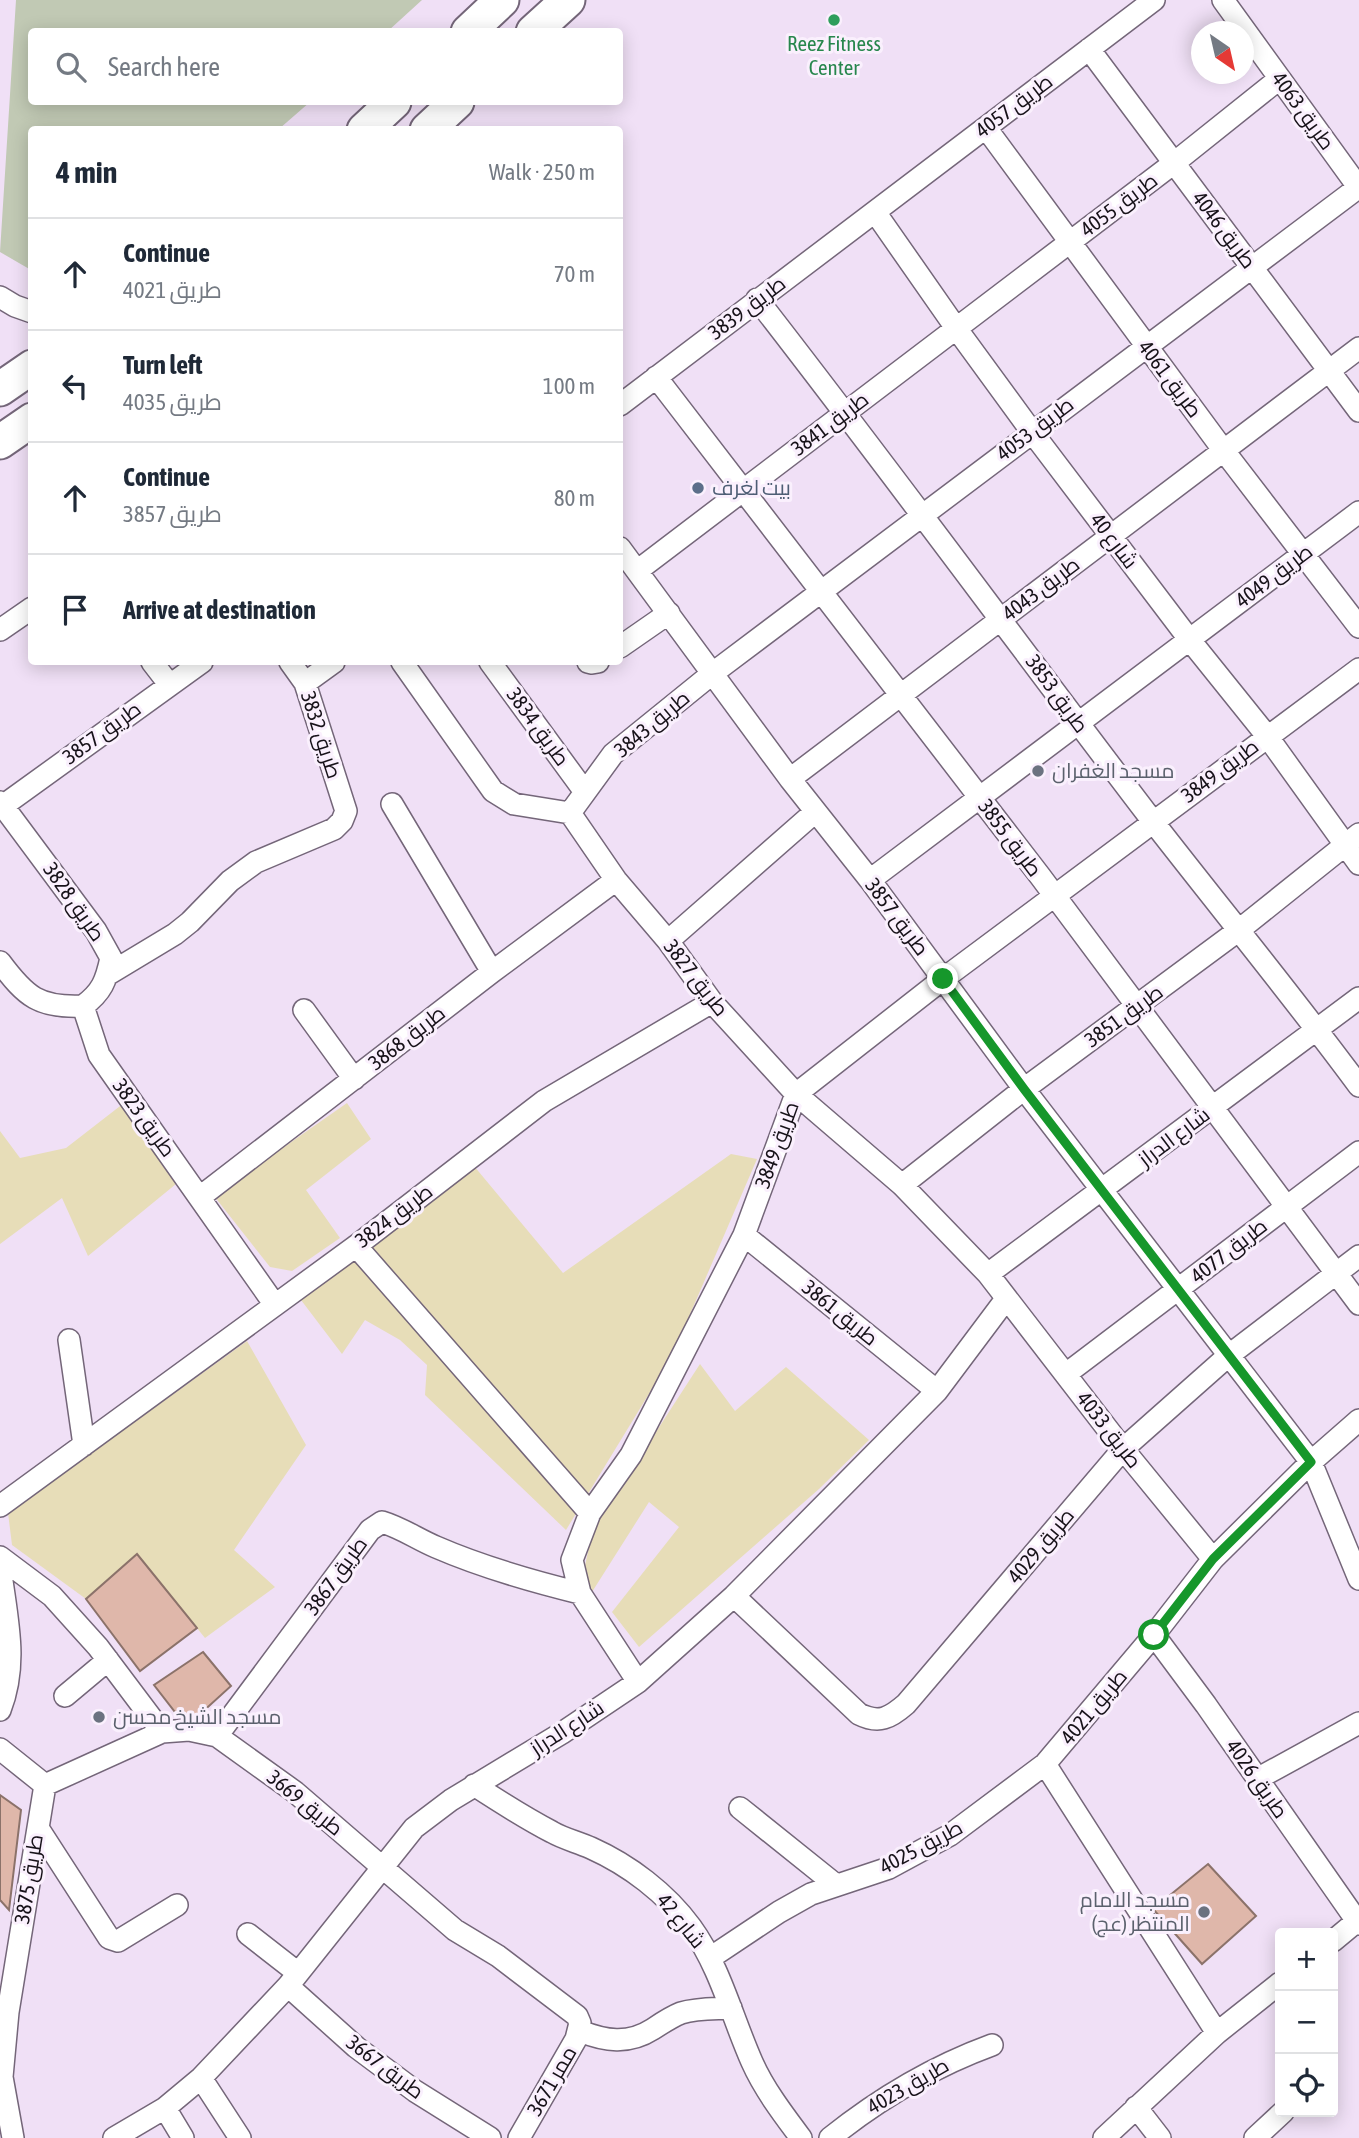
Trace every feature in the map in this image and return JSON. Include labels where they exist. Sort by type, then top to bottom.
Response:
[{"type":"main road","points":[[472,28],[502,0]]},
{"type":"main road","points":[[537,28],[568,0]]},
{"type":"main road","points":[[368,126],[391,105]]},
{"type":"main road","points":[[431,126],[454,105]]},
{"type":"main road","points":[[0,389],[28,370]]},
{"type":"main road","points":[[0,442],[28,423]]},
{"type":"street","name":"طريق 4057","points":[[875,212],[1154,0]]},
{"type":"street","name":"طريق 4063","points":[[1223,0],[1359,188]]},
{"type":"street","name":"طريق 4046","points":[[1089,50],[1359,411]]},
{"type":"street","name":"طريق 4055","points":[[956,328],[1174,163],[1279,79]]},
{"type":"street","name":"طريق 4061","points":[[986,128],[1146,347],[1359,627]]},
{"type":"street","name":"طريق 4053","points":[[713,673],[1359,188]]},
{"type":"street","name":"طريق 3839","points":[[623,403],[875,212]]},
{"type":"street","name":"شارع 40","points":[[875,212],[956,328],[1111,537],[1189,639],[1352,840],[1359,864]]},
{"type":"street","points":[[0,296],[28,311]]},
{"type":"street","name":"طريق 3853","points":[[757,299],[845,412],[920,515],[1002,618],[1153,822],[1318,1030],[1359,1086]]},
{"type":"street","name":"طريق 3841","points":[[637,571],[956,328]]},
{"type":"street","name":"طريق 4043","points":[[790,779],[1359,348]]},
{"type":"street","name":"طريق 3855","points":[[656,377],[1054,896],[1359,1304]]},
{"type":"street","name":"طريق 4049","points":[[870,880],[1359,512]]},
{"type":"street","name":"طريق 3857","points":[[623,552],[1024,1089],[1311,1462],[1359,1579]]},
{"type":"street","points":[[0,630],[28,611]]},
{"type":"street","points":[[623,645],[669,613]]},
{"type":"street","points":[[154,665],[169,684]]},
{"type":"street","name":"طريق 3857","points":[[2,803],[198,665]]},
{"type":"street","name":"طريق 3832","points":[[107,975],[183,928],[230,881],[256,862],[334,830],[342,821],[346,811],[305,683],[292,665]]},
{"type":"street","points":[[305,683],[330,665]]},
{"type":"street","points":[[404,665],[493,791],[514,804],[570,813]]},
{"type":"street","name":"طريق 3834","points":[[495,665],[585,792]]},
{"type":"street","name":"طريق 3849","points":[[638,1682],[580,1593],[572,1560],[590,1513],[631,1455],[744,1235],[796,1094],[943,979],[1359,669]]},
{"type":"street","name":"طريق 3843","points":[[570,813],[613,754],[713,673]]},
{"type":"street","name":"طريق 3828","points":[[2,803],[105,944],[111,958],[107,975]]},
{"type":"street","points":[[391,804],[492,972]]},
{"type":"street","points":[[668,941],[815,812]]},
{"type":"street","name":"طريق 3827","points":[[570,813],[616,880],[668,941],[712,1002],[796,1094],[902,1185],[988,1275],[1006,1299]]},
{"type":"street","name":"طريق 3851","points":[[902,1185],[1024,1089],[1239,930],[1352,840]]},
{"type":"street","name":"طريق 3868","points":[[200,1197],[616,880]]},
{"type":"street","points":[[0,962],[29,995],[47,1004],[83,1006],[98,995],[107,975]]},
{"type":"street","name":"شارع الدراز","points":[[988,1275],[1359,998]]},
{"type":"street","name":"طريق 3824","points":[[0,1506],[356,1246],[544,1101],[712,1002]]},
{"type":"street","name":"طريق 3823","points":[[83,1006],[99,1055],[275,1306]]},
{"type":"street","points":[[304,1010],[354,1079]]},
{"type":"street","name":"طريق 4077","points":[[1066,1374],[1359,1152]]},
{"type":"street","name":"طريق 3861","points":[[744,1235],[936,1391]]},
{"type":"street","points":[[356,1246],[590,1513]]},
{"type":"street","name":"طريق 4029","points":[[734,1596],[859,1714],[870,1720],[883,1719],[896,1713],[1123,1449],[1228,1356],[1359,1256]]},
{"type":"street","name":"شارع الدراز","points":[[114,2138],[165,2108],[201,2078],[293,1979],[414,1828],[451,1800],[562,1733],[638,1682],[734,1596],[936,1391],[1006,1299]]},
{"type":"street","name":"طريق 4033","points":[[1006,1299],[1213,1559]]},
{"type":"street","points":[[69,1340],[84,1445]]},
{"type":"street","name":"طريق 4021","points":[[1001,1799],[1045,1765],[1154,1635],[1213,1559],[1311,1462],[1359,1420]]},
{"type":"street","name":"طريق 3867","points":[[218,1737],[370,1530],[382,1522],[460,1556],[510,1574],[580,1593]]},
{"type":"street","points":[[0,1557],[52,1596],[108,1660],[162,1732]]},
{"type":"street","points":[[0,1566],[11,1668],[0,1710]]},
{"type":"street","name":"طريق 4026","points":[[1154,1635],[1358,1923]]},
{"type":"street","points":[[65,1696],[108,1660]]},
{"type":"street","points":[[1257,1779],[1359,1723]]},
{"type":"street","name":"طريق 3669","points":[[45,1785],[162,1732],[189,1730],[218,1737],[295,1792],[456,1930],[498,1956],[577,2016],[580,2027]]},
{"type":"street","points":[[0,1749],[45,1785]]},
{"type":"street","name":"طريق 4021","points":[[1045,1765],[1217,2033]]},
{"type":"street","name":"طريق 3875","points":[[13,2138],[2,2077],[8,2012],[45,1785]]},
{"type":"street","name":"شارع 42","points":[[474,1786],[555,1834],[592,1848],[624,1866],[673,1907],[691,1927],[710,1958],[753,2064],[778,2108],[801,2138]]},
{"type":"street","name":"طريق 4025","points":[[710,1958],[811,1894],[889,1868],[950,1835],[1001,1799]]},
{"type":"street","points":[[740,1808],[836,1885]]},
{"type":"street","points":[[38,1828],[108,1938],[118,1941],[177,1905]]},
{"type":"street","points":[[1338,1937],[1358,1923]]},
{"type":"street","name":"طريق 3667","points":[[248,1934],[356,2047],[415,2091],[490,2138]]},
{"type":"street","points":[[1104,2138],[1217,2033],[1275,1987]]},
{"type":"street","points":[[580,2027],[601,2040],[627,2041],[683,2013],[731,2008]]},
{"type":"street","name":"ممر 3671","points":[[519,2138],[580,2027]]},
{"type":"street","name":"طريق 4023","points":[[830,2138],[876,2102],[904,2085],[942,2065],[992,2045]]},
{"type":"street","points":[[201,2078],[240,2138]]},
{"type":"street","points":[[1136,2107],[1160,2138]]},
{"type":"street","points":[[165,2108],[183,2138]]},
{"type":"street","points":[[1255,2138],[1278,2117]]},
{"type":"green space","points":[[16,0],[422,0],[391,28],[28,28],[28,105],[307,105],[282,126],[28,126],[28,268],[0,252]]},
{"type":"sand","points":[[124,1103],[176,1184],[88,1256],[62,1198],[0,1244],[0,1131],[20,1158],[66,1148]]},
{"type":"sand","points":[[347,1103],[371,1139],[306,1190],[340,1238],[292,1271],[270,1267],[214,1196]]},
{"type":"sand","points":[[731,1154],[757,1159],[672,1356],[566,1530],[425,1395],[427,1365],[400,1340],[365,1320],[342,1354],[301,1300],[474,1166],[563,1273]]},
{"type":"sand","points":[[247,1341],[306,1445],[234,1550],[275,1587],[205,1638],[137,1554],[86,1599],[12,1545],[8,1513]]},
{"type":"sand","points":[[700,1364],[735,1411],[786,1367],[869,1440],[819,1489],[639,1647],[612,1612],[679,1527],[649,1502],[592,1592],[584,1570],[593,1529]]},
{"type":"building","points":[[137,1554],[197,1628],[140,1671],[86,1599]]},
{"type":"building","points":[[203,1652],[231,1686],[198,1716],[175,1712],[154,1685]]},
{"type":"building","points":[[0,1795],[21,1810],[9,1910],[0,1900]]},
{"type":"building","name":"مسجد الامام المنتظر (عج)","points":[[1208,1864],[1256,1916],[1202,1964],[1153,1909]]},
{"type":"place","name":"Reez Fitness Center","points":[[834,20]]},
{"type":"place","name":"بيت لغرف","points":[[698,488]]},
{"type":"place","name":"مسجد الغفران","points":[[1038,771]]},
{"type":"place","name":"مسجد الشيخ محسن","points":[[99,1717]]},
{"type":"place","name":"مسجد الامام المنتظر (عج)","points":[[1204,1912]]},
{"type":"route","points":[[943,979],[1024,1089],[1311,1462],[1213,1559],[1154,1635]]}]
